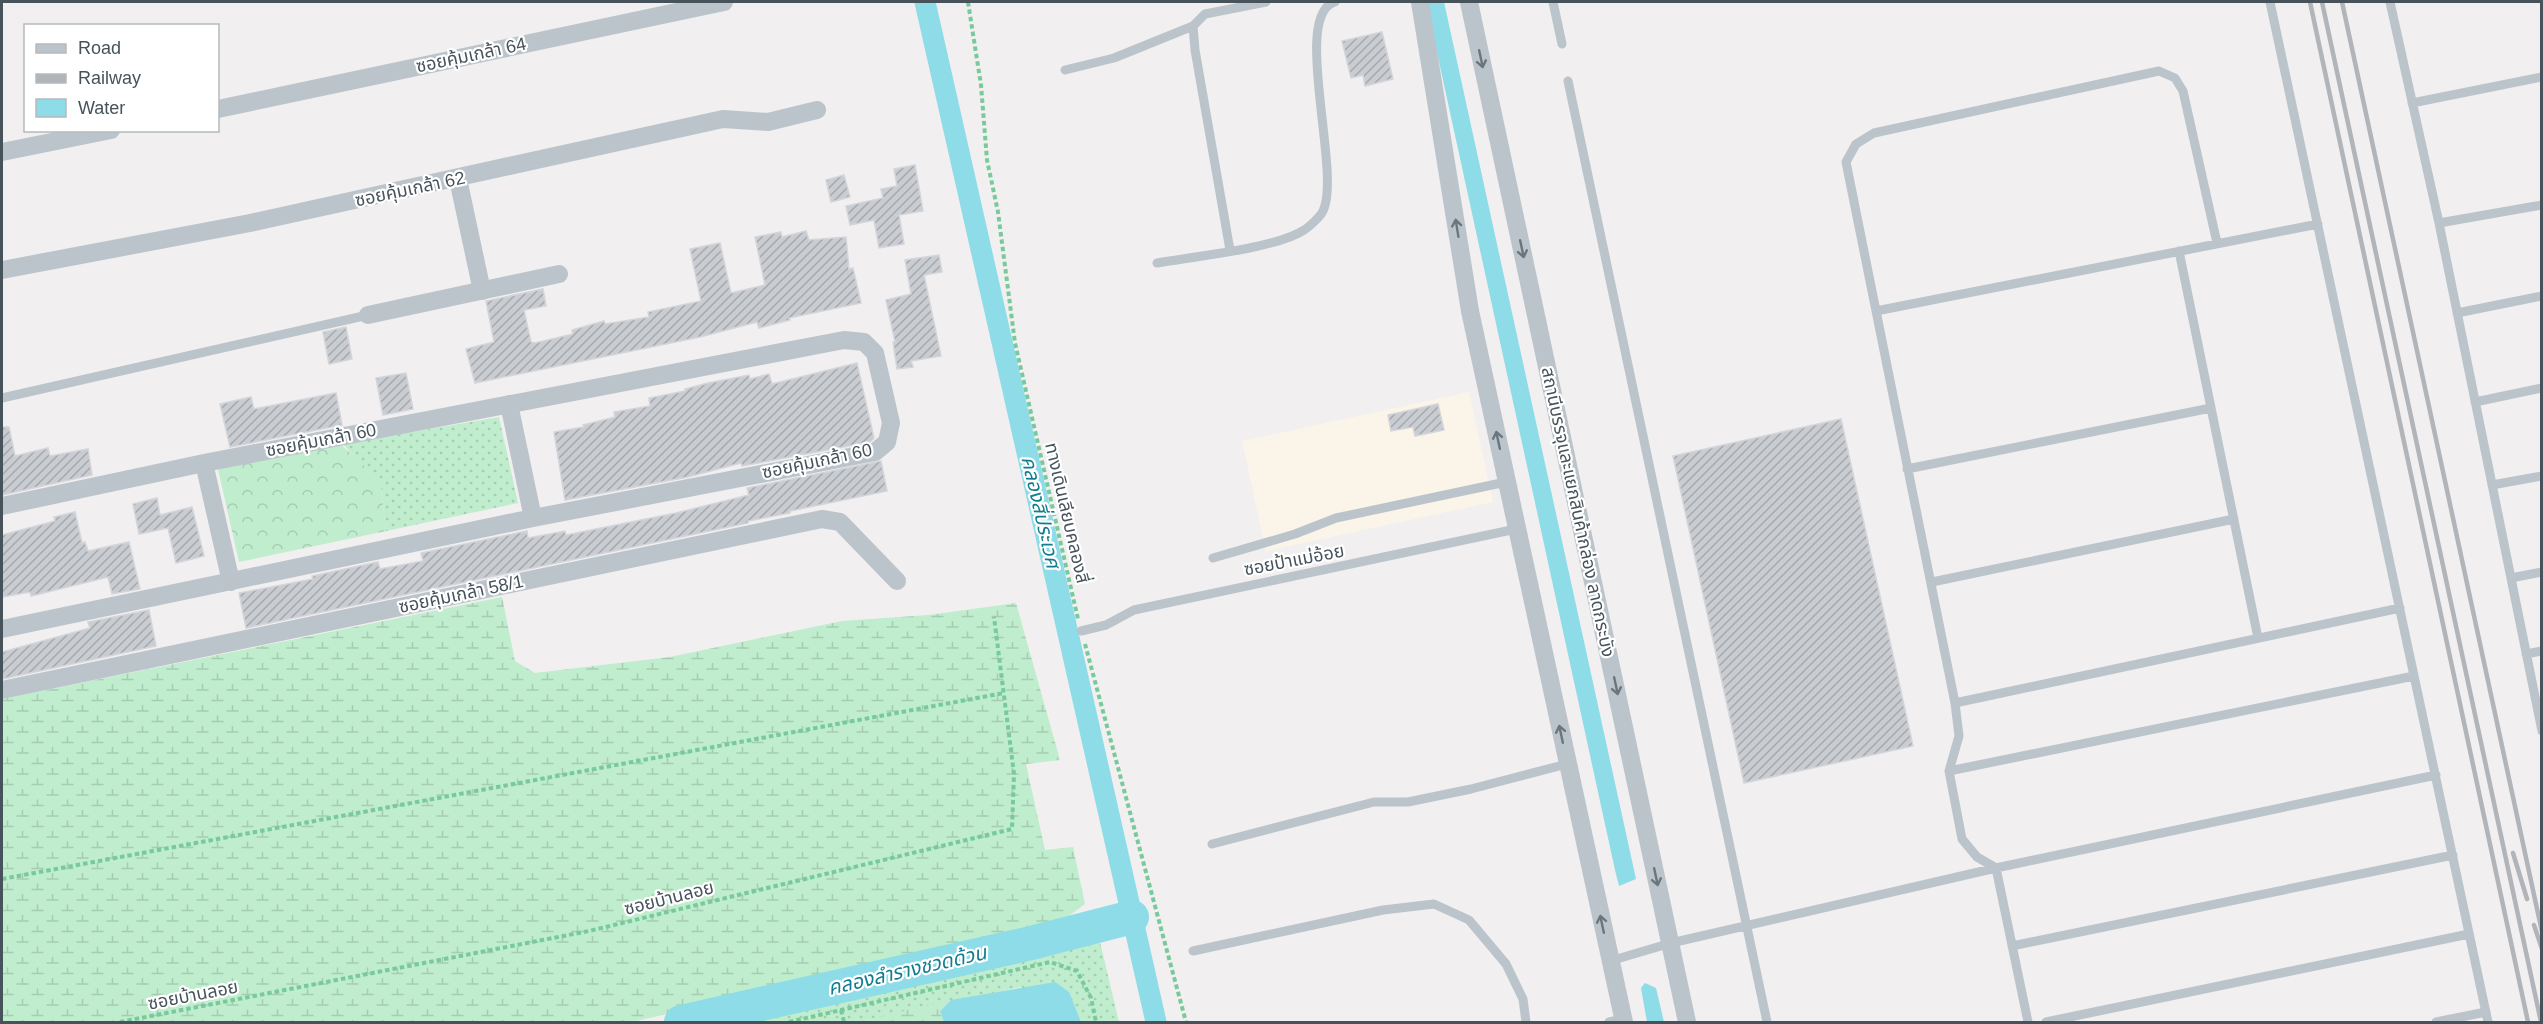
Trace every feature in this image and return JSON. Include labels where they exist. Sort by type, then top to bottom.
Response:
[{"type":"street","name":"ซอยคุ้มเกล้า 64","points":[[219,109],[724,2]]},
{"type":"street","points":[[1420,2],[1470,311],[1610,961],[1618,1022]]},
{"type":"street","name":"สถานีบรรจุและแยกสินค้ากล่อง ลาดกระบัง","points":[[1468,2],[1688,1023]]},
{"type":"street","name":"ซอยคุ้มเกล้า 62","points":[[2,270],[250,223],[723,119],[768,122],[818,110]]},
{"type":"street","points":[[2,152],[101,132]]},
{"type":"street","points":[[458,179],[482,291]]},
{"type":"street","points":[[368,315],[559,274]]},
{"type":"street","name":"ซอยคุ้มเกล้า 60","points":[[2,506],[204,463],[844,339],[864,342],[875,353],[891,423],[887,442],[875,452],[533,518],[2,629]]},
{"type":"street","points":[[509,404],[533,518]]},
{"type":"street","points":[[204,463],[231,582]]},
{"type":"street","name":"ซอยคุ้มเกล้า 58/1","points":[[2,690],[822,519],[840,522],[897,581]]},
{"type":"lane","points":[[1065,70],[1114,58],[1193,26],[1205,14],[1266,2]]},
{"type":"lane","points":[[1157,263],[1270,243],[1303,231],[1323,212],[1328,185],[1315,50],[1320,17],[1331,2]]},
{"type":"lane","points":[[1553,2],[1562,44]]},
{"type":"lane","points":[[2270,2],[2488,1023]]},
{"type":"lane","points":[[2390,2],[2439,223],[2541,731]]},
{"type":"lane","points":[[1193,26],[1195,50],[1230,250]]},
{"type":"lane","points":[[2028,1023],[1996,868],[1977,857],[1962,839],[1949,771],[1959,736],[1955,703],[1846,162],[1850,152],[1860,140],[1874,133],[2159,71],[2175,78],[2183,91],[2217,243]]},
{"type":"lane","points":[[2412,103],[2541,77]]},
{"type":"lane","points":[[1568,81],[1767,1023]]},
{"type":"lane","points":[[2439,223],[2541,205]]},
{"type":"lane","points":[[1876,311],[2318,224]]},
{"type":"lane","points":[[2179,251],[2258,638]]},
{"type":"lane","points":[[2457,313],[2541,296]]},
{"type":"lane","points":[[2,398],[368,315]]},
{"type":"lane","points":[[2475,402],[2541,388]]},
{"type":"lane","points":[[1907,469],[2211,408]]},
{"type":"lane","points":[[2492,485],[2541,476]]},
{"type":"lane","points":[[1213,558],[1296,534],[1336,518],[1506,482]]},
{"type":"lane","points":[[1932,582],[2234,519]]},
{"type":"lane","name":"ซอยป้าแม่อ้อย","points":[[1081,631],[1106,625],[1134,610],[1516,529]]},
{"type":"lane","points":[[2511,578],[2541,572]]},
{"type":"lane","points":[[1955,703],[2400,608]]},
{"type":"lane","points":[[2526,654],[2541,651]]},
{"type":"lane","points":[[1949,771],[2414,676]]},
{"type":"lane","points":[[1212,844],[1374,802],[1408,802],[1471,789],[1567,764]]},
{"type":"lane","points":[[1610,961],[1671,943],[1996,868],[2436,775]]},
{"type":"lane","points":[[2012,946],[2453,855]]},
{"type":"lane","points":[[1193,951],[1383,910],[1434,904],[1468,920],[1506,964],[1523,999],[1526,1023]]},
{"type":"lane","points":[[2046,1023],[2469,934]]},
{"type":"lane","points":[[2436,1023],[2486,1012]]},
{"type":"path","name":"ทางเดินเลียบคลองสี่","points":[[968,2],[981,85],[987,160],[998,212],[1015,343],[1081,631],[1186,1023]]},
{"type":"path","name":"ซอยบ้านลอย","points":[[120,1023],[589,931],[1012,829],[1014,774],[994,617]]},
{"type":"path","points":[[2,879],[1004,693]]},
{"type":"path","points":[[789,1023],[1050,962],[1077,971],[1091,998],[1096,1023]]},
{"type":"path","points":[[841,1011],[844,1023]]},
{"type":"shaded area","points":[[1469,392],[1493,502],[1266,551],[1242,441]]},
{"type":"green space","points":[[499,417],[518,503],[386,531],[381,487],[343,444]]},
{"type":"green space","points":[[340,444],[361,462],[381,487],[386,531],[239,562],[218,469]]},
{"type":"green space","points":[[502,597],[515,661],[535,673],[670,657],[842,621],[929,615],[1016,603],[1060,760],[1026,764],[1045,850],[1073,847],[1085,904],[1058,924],[632,1022],[2,1022],[2,699]]},
{"type":"green space","points":[[1078,938],[1100,942],[1119,1022],[1081,1022],[1080,1019],[1021,987],[856,1022],[734,1022]]},
{"type":"green space","points":[[951,1000],[940,1011],[944,1022],[856,1022]]},
{"type":"water","points":[[1426,2],[1444,2],[1636,879],[1619,886],[1615,870]]},
{"type":"water","points":[[1055,982],[1069,992],[1081,1022],[944,1022],[940,1011],[951,1000]]},
{"type":"water","points":[[1645,983],[1656,988],[1664,1022],[1647,1022],[1641,988]]},
{"type":"building","points":[[1382,32],[1393,79],[1365,86],[1363,75],[1351,78],[1342,41]]},
{"type":"building","points":[[915,165],[923,211],[899,215],[904,244],[879,248],[874,220],[850,225],[846,206],[883,198],[881,189],[897,186],[894,169]]},
{"type":"building","points":[[844,175],[850,197],[831,202],[826,180]]},
{"type":"building","points":[[806,231],[809,240],[846,237],[849,269],[853,268],[861,303],[789,318],[790,320],[759,328],[757,322],[700,337],[475,383],[466,349],[494,342],[486,301],[543,289],[546,306],[524,310],[531,342],[535,343],[573,334],[572,330],[604,321],[605,324],[649,317],[648,312],[701,301],[690,249],[720,243],[731,293],[765,285],[755,237],[781,232],[782,237]]},
{"type":"building","points":[[939,255],[942,272],[924,275],[941,356],[911,361],[913,367],[897,369],[893,342],[895,342],[886,300],[911,294],[905,260]]},
{"type":"building","points":[[346,327],[352,359],[329,364],[323,332]]},
{"type":"building","points":[[857,363],[874,438],[870,442],[742,466],[741,463],[688,477],[565,500],[554,432],[584,427],[583,425],[615,417],[614,412],[650,406],[649,398],[685,391],[685,389],[708,383],[749,375],[750,379],[769,374],[772,384]]},
{"type":"building","points":[[406,373],[413,409],[383,415],[376,378]]},
{"type":"building","points":[[336,393],[342,425],[230,447],[220,404],[251,397],[254,409]]},
{"type":"building","points":[[1438,404],[1444,430],[1415,436],[1413,427],[1391,431],[1388,415]]},
{"type":"building","points":[[1841,419],[1913,746],[1744,783],[1673,456]]},
{"type":"building","points":[[2,427],[9,427],[15,456],[48,448],[50,456],[88,449],[92,475],[2,495]]},
{"type":"building","points":[[881,461],[887,491],[790,511],[790,513],[748,521],[748,523],[246,628],[239,593],[313,579],[312,576],[378,562],[380,569],[423,561],[421,553],[527,531],[528,538],[565,531],[566,535],[676,513],[749,495],[747,488]]},
{"type":"building","points":[[157,498],[160,515],[192,507],[204,556],[176,563],[168,528],[139,534],[133,504]]},
{"type":"building","points":[[75,512],[82,543],[85,542],[88,551],[129,542],[140,589],[112,594],[108,577],[31,596],[30,592],[2,597],[2,535],[55,521],[54,517]]},
{"type":"building","points":[[149,610],[156,646],[2,679],[2,652],[90,628],[88,622]]},
{"type":"waterway","name":"คลองสี่ประเวศ","points":[[925,2],[1156,1022]]},
{"type":"waterway","name":"คลองลำรางชวดด้วน","points":[[681,1022],[1027,944],[1132,917]]},
{"type":"railway","points":[[2310,2],[2528,1022]]},
{"type":"railway","points":[[2322,2],[2541,1022]]},
{"type":"railway","points":[[2342,2],[2542,932]]},
{"type":"railway","points":[[2513,853],[2527,899]]},
{"type":"railway","points":[[2534,925],[2542,949]]}]
